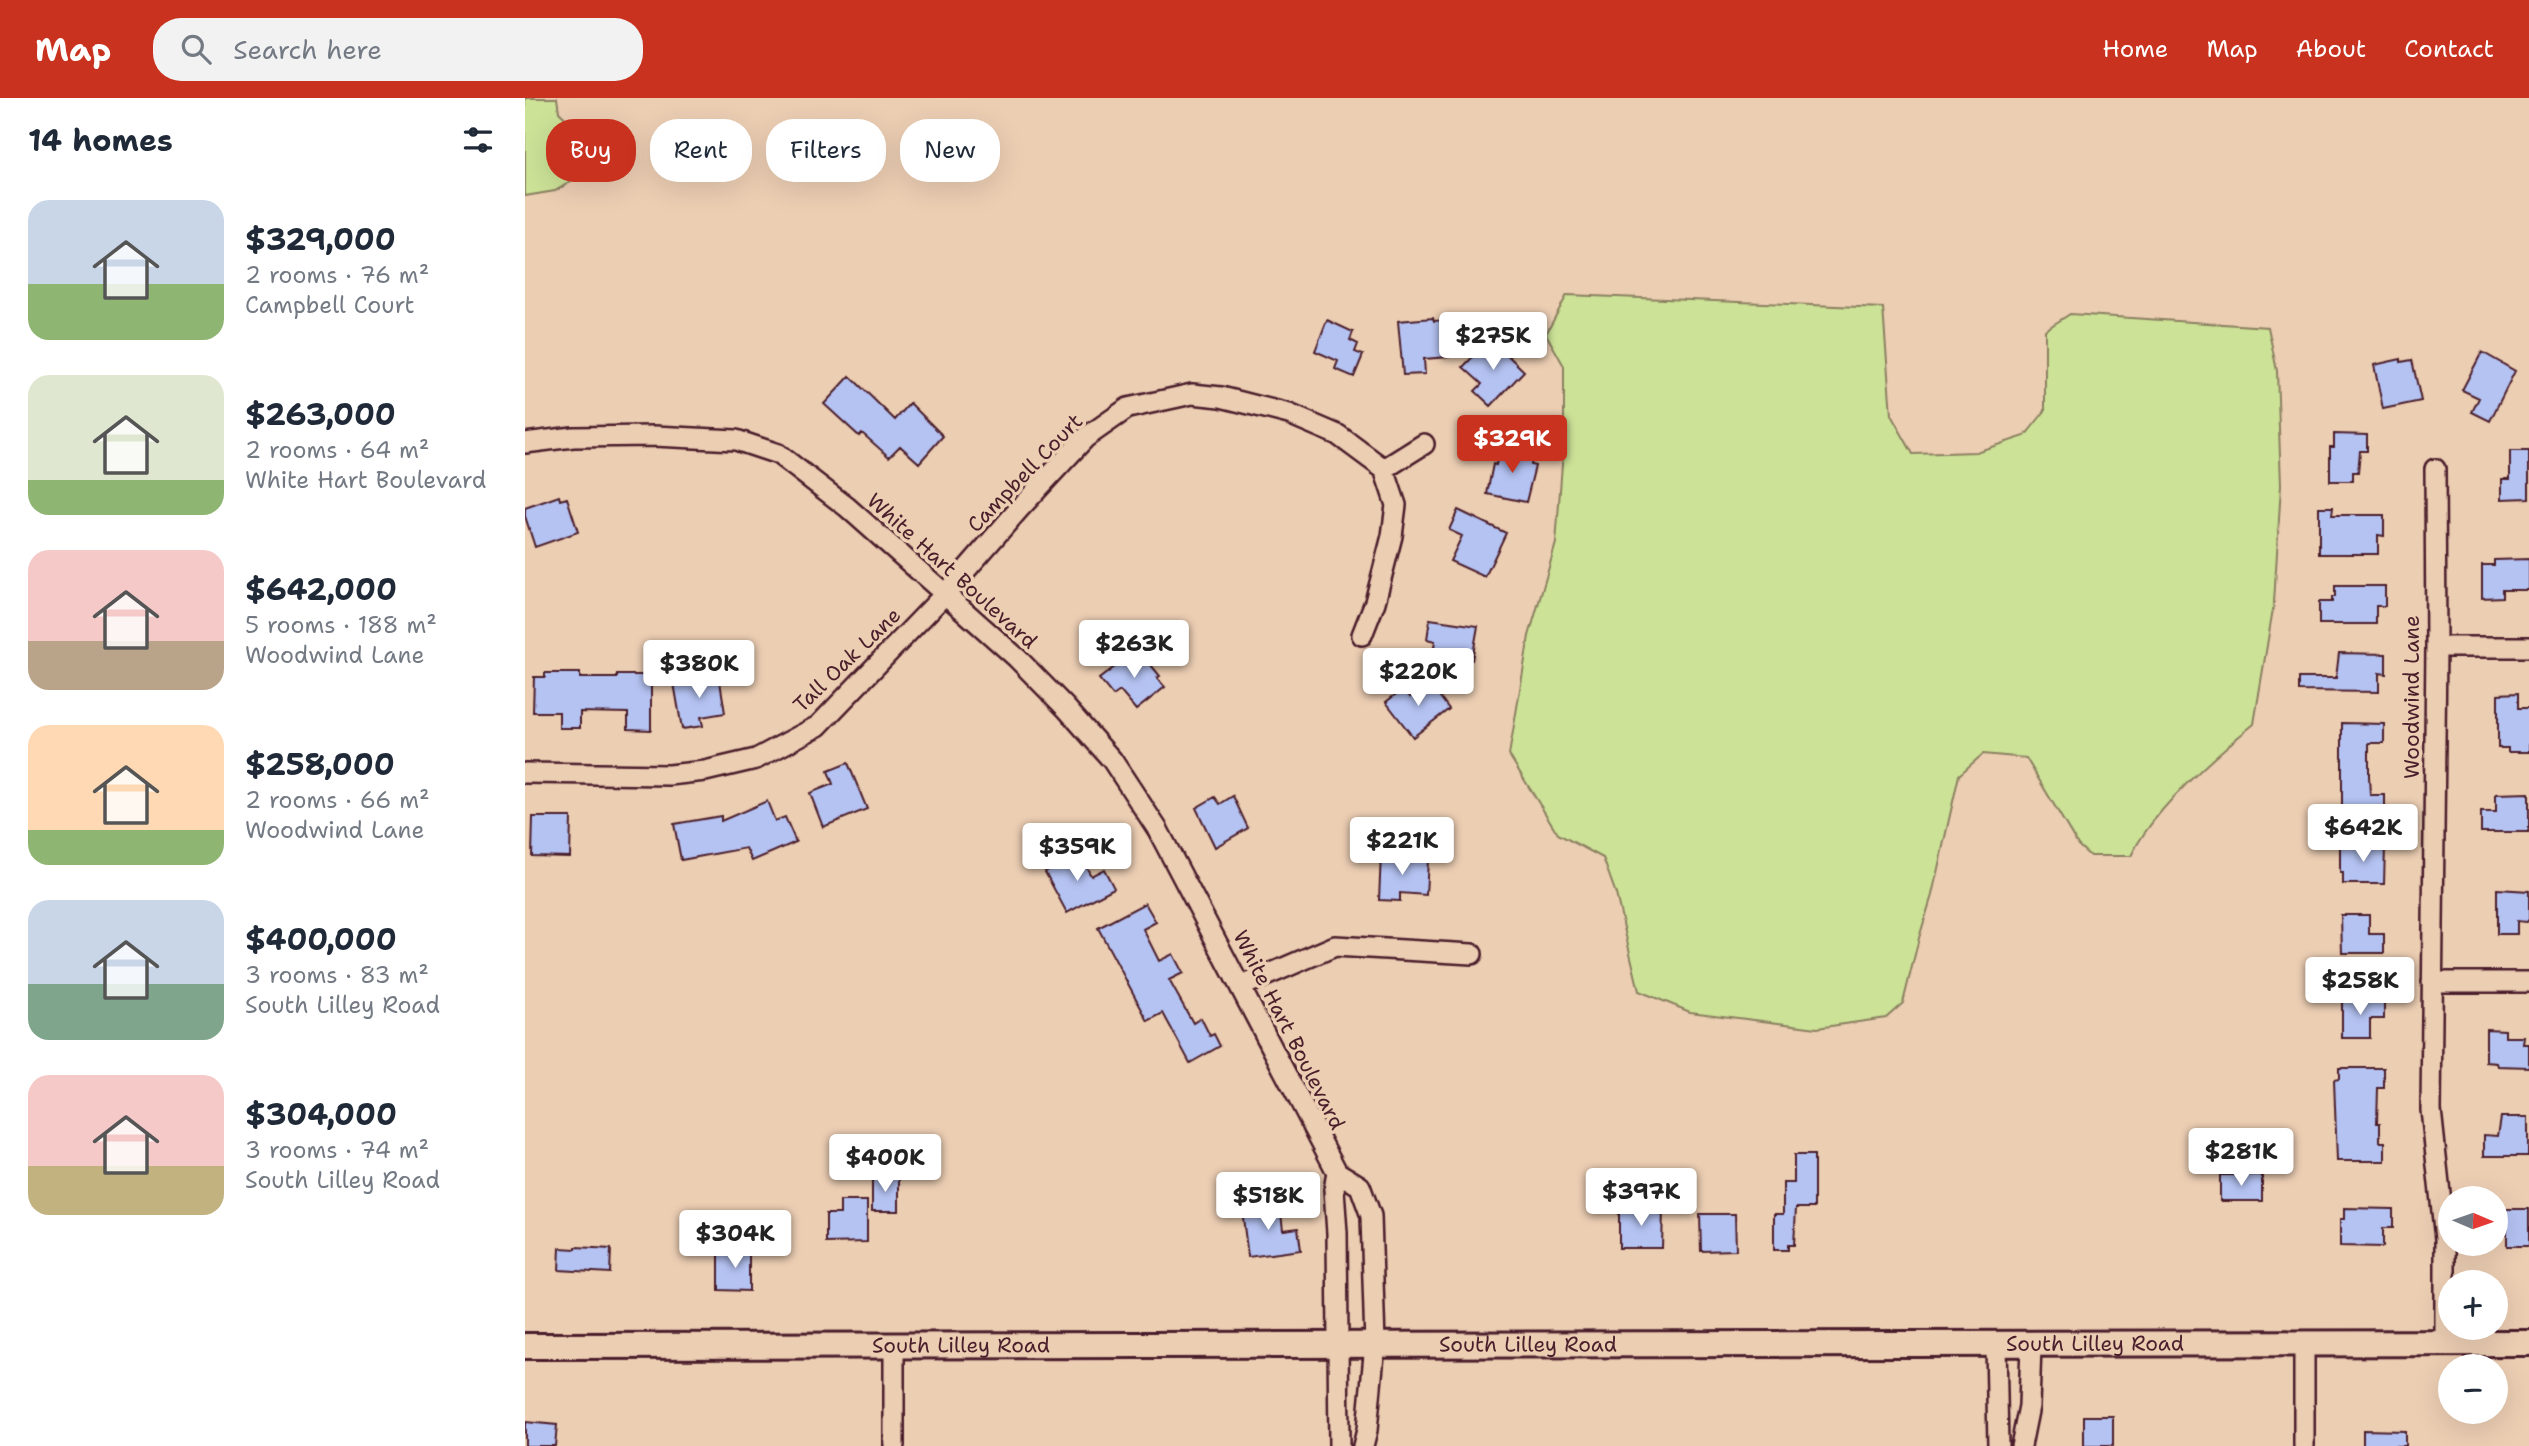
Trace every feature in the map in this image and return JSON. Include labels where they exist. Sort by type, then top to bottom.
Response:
[{"type":"street","name":"Campbell Court","points":[[945,594],[1085,438],[1128,408],[1192,394],[1221,397],[1289,414],[1338,435],[1384,470]]},
{"type":"street","name":"White Hart Boulevard","points":[[525,443],[587,437],[655,436],[736,440],[778,454],[847,507],[1017,658],[1112,760],[1158,830],[1337,1172],[1360,1186],[1371,1216],[1375,1345],[1363,1446]]},
{"type":"street","points":[[1362,635],[1375,602],[1392,536],[1396,505],[1384,470],[1424,444]]},
{"type":"street","name":"Woodwind Lane","points":[[2435,469],[2436,647],[2431,1110],[2445,1239],[2445,1343]]},
{"type":"street","name":"Tall Oak Lane","points":[[525,773],[669,775],[705,771],[756,759],[818,726],[945,594]]},
{"type":"street","points":[[2436,647],[2529,646]]},
{"type":"street","points":[[1241,986],[1335,946],[1472,954]]},
{"type":"street","points":[[2432,982],[2529,982]]},
{"type":"street","points":[[1337,1172],[1334,1190],[1339,1446]]},
{"type":"street","points":[[2304,1343],[2304,1446]]},
{"type":"street","name":"South Lilley Road","points":[[525,1346],[2529,1343]]},
{"type":"street","points":[[1996,1344],[1998,1446]]},
{"type":"street","points":[[2021,1446],[2029,1406],[2031,1344]]},
{"type":"street","points":[[894,1347],[894,1446]]},
{"type":"green space","points":[[525,98],[557,98],[559,112],[566,119],[546,119],[546,182],[570,182],[555,191],[525,196]]},
{"type":"green space","points":[[1567,295],[1883,308],[1891,415],[1913,454],[1976,452],[2025,436],[2045,411],[2045,330],[2070,314],[2268,327],[2277,371],[2281,485],[2274,603],[2254,724],[2185,785],[2141,838],[2131,856],[2090,856],[2078,845],[2026,758],[1983,754],[1959,775],[1932,895],[1903,1003],[1886,1018],[1817,1028],[1690,1012],[1639,991],[1616,894],[1603,858],[1558,834],[1509,755],[1529,636],[1556,543],[1564,438],[1564,366],[1546,334]]},
{"type":"building","points":[[1433,318],[1434,321],[1446,320],[1449,357],[1424,359],[1425,374],[1403,375],[1398,321]]},
{"type":"building","points":[[1327,320],[1353,332],[1350,340],[1358,344],[1355,352],[1363,355],[1354,377],[1335,369],[1338,361],[1315,351]]},
{"type":"building","points":[[1488,341],[1497,349],[1499,347],[1524,371],[1491,406],[1475,391],[1482,384],[1463,367]]},
{"type":"building","points":[[2482,352],[2515,371],[2490,421],[2472,412],[2479,398],[2462,390]]},
{"type":"building","points":[[2401,359],[2401,362],[2412,360],[2421,401],[2383,409],[2374,365]]},
{"type":"building","points":[[850,376],[895,420],[910,403],[943,436],[919,463],[900,446],[889,457],[862,433],[859,436],[824,404]]},
{"type":"building","points":[[2334,434],[2367,435],[2367,451],[2360,451],[2358,472],[2353,472],[2353,481],[2330,481],[2330,447],[2334,447]]},
{"type":"building","points":[[1499,448],[1533,455],[1531,465],[1535,466],[1526,502],[1487,494]]},
{"type":"building","points":[[2510,451],[2529,451],[2529,498],[2502,499],[2502,479],[2510,479]]},
{"type":"building","points":[[559,496],[560,500],[567,498],[578,532],[535,547],[525,508]]},
{"type":"building","points":[[2319,507],[2333,507],[2332,515],[2384,515],[2384,536],[2378,535],[2378,554],[2319,554]]},
{"type":"building","points":[[1458,510],[1506,533],[1485,577],[1450,561],[1462,536],[1449,530]]},
{"type":"building","points":[[2529,559],[2529,590],[2502,590],[2502,597],[2482,598],[2482,565],[2494,565],[2494,560]]},
{"type":"building","points":[[2335,586],[2385,586],[2385,606],[2376,606],[2376,624],[2319,624],[2319,602],[2332,602]]},
{"type":"building","points":[[1430,619],[1478,626],[1472,660],[1469,660],[1467,671],[1431,666],[1435,641],[1427,639]]},
{"type":"building","points":[[1138,649],[1160,676],[1157,678],[1165,687],[1136,710],[1120,691],[1113,696],[1099,679]]},
{"type":"building","points":[[2339,653],[2386,654],[2386,674],[2379,673],[2379,692],[2299,691],[2299,678],[2336,678]]},
{"type":"building","points":[[545,673],[580,673],[580,678],[651,675],[651,730],[628,729],[628,713],[580,712],[580,728],[559,728],[559,712],[533,712],[534,677],[545,677]]},
{"type":"building","points":[[719,675],[725,713],[701,717],[703,726],[682,729],[674,683]]},
{"type":"building","points":[[1429,682],[1449,709],[1413,737],[1386,702],[1404,688],[1410,697]]},
{"type":"building","points":[[2518,693],[2518,708],[2529,708],[2529,752],[2508,752],[2508,748],[2498,748],[2498,694]]},
{"type":"building","points":[[2342,723],[2384,724],[2384,743],[2369,743],[2369,776],[2370,795],[2385,795],[2385,815],[2342,815]]},
{"type":"building","points":[[848,763],[867,809],[823,827],[810,793],[833,784],[828,771]]},
{"type":"building","points":[[2529,793],[2529,832],[2481,832],[2481,812],[2496,812],[2496,794]]},
{"type":"building","points":[[1233,796],[1248,828],[1215,847],[1196,808],[1215,797],[1220,804]]},
{"type":"building","points":[[767,801],[775,821],[785,817],[796,842],[752,861],[746,848],[681,860],[674,824],[721,816],[721,821]]},
{"type":"building","points":[[533,817],[571,817],[570,857],[532,856]]},
{"type":"building","points":[[2340,845],[2385,846],[2384,884],[2343,884],[2343,873],[2340,873]]},
{"type":"building","points":[[1079,853],[1091,876],[1104,869],[1114,888],[1067,913],[1045,872]]},
{"type":"building","points":[[1381,854],[1416,856],[1416,859],[1428,860],[1426,895],[1400,893],[1400,901],[1379,900]]},
{"type":"building","points":[[2497,889],[2529,891],[2529,919],[2527,922],[2517,921],[2517,934],[2497,934]]},
{"type":"building","points":[[1145,903],[1156,922],[1143,929],[1159,961],[1173,954],[1183,973],[1169,980],[1193,1023],[1201,1018],[1210,1036],[1214,1034],[1220,1046],[1190,1063],[1163,1013],[1148,1021],[1098,928]]},
{"type":"building","points":[[2341,915],[2369,915],[2369,934],[2384,934],[2384,953],[2342,953]]},
{"type":"building","points":[[2342,999],[2384,1000],[2384,1019],[2370,1019],[2370,1038],[2342,1038]]},
{"type":"building","points":[[2486,1029],[2505,1030],[2505,1037],[2524,1037],[2523,1044],[2529,1044],[2529,1067],[2498,1066],[2497,1063],[2486,1062]]},
{"type":"building","points":[[2339,1068],[2384,1068],[2384,1088],[2378,1088],[2377,1123],[2380,1123],[2380,1142],[2385,1142],[2385,1161],[2337,1161],[2334,1080],[2339,1079]]},
{"type":"building","points":[[2501,1117],[2528,1117],[2528,1156],[2484,1156],[2484,1135],[2498,1136]]},
{"type":"building","points":[[1794,1155],[1814,1155],[1814,1208],[1796,1208],[1794,1245],[1788,1245],[1788,1250],[1774,1250],[1774,1214],[1783,1214],[1783,1183],[1794,1183]]},
{"type":"building","points":[[2220,1175],[2262,1175],[2262,1201],[2220,1201]]},
{"type":"building","points":[[872,1178],[899,1178],[899,1211],[872,1211]]},
{"type":"building","points":[[840,1201],[867,1201],[867,1242],[826,1243],[826,1214],[840,1214]]},
{"type":"building","points":[[1280,1205],[1283,1230],[1298,1228],[1301,1250],[1248,1257],[1242,1210]]},
{"type":"building","points":[[1619,1207],[1663,1208],[1662,1248],[1619,1248]]},
{"type":"building","points":[[2344,1208],[2393,1209],[2393,1228],[2383,1228],[2383,1247],[2340,1246],[2340,1219],[2344,1219]]},
{"type":"building","points":[[2508,1209],[2529,1209],[2529,1246],[2508,1246]]},
{"type":"building","points":[[1700,1214],[1735,1214],[1736,1250],[1701,1251]]},
{"type":"building","points":[[730,1246],[749,1247],[749,1291],[719,1290],[719,1254],[730,1254]]},
{"type":"building","points":[[560,1248],[611,1249],[610,1273],[559,1270]]},
{"type":"building","points":[[2084,1416],[2113,1416],[2113,1446],[2084,1446]]},
{"type":"building","points":[[525,1422],[557,1425],[555,1446],[525,1446]]},
{"type":"building","points":[[2363,1430],[2405,1431],[2405,1446],[2363,1446]]}]
